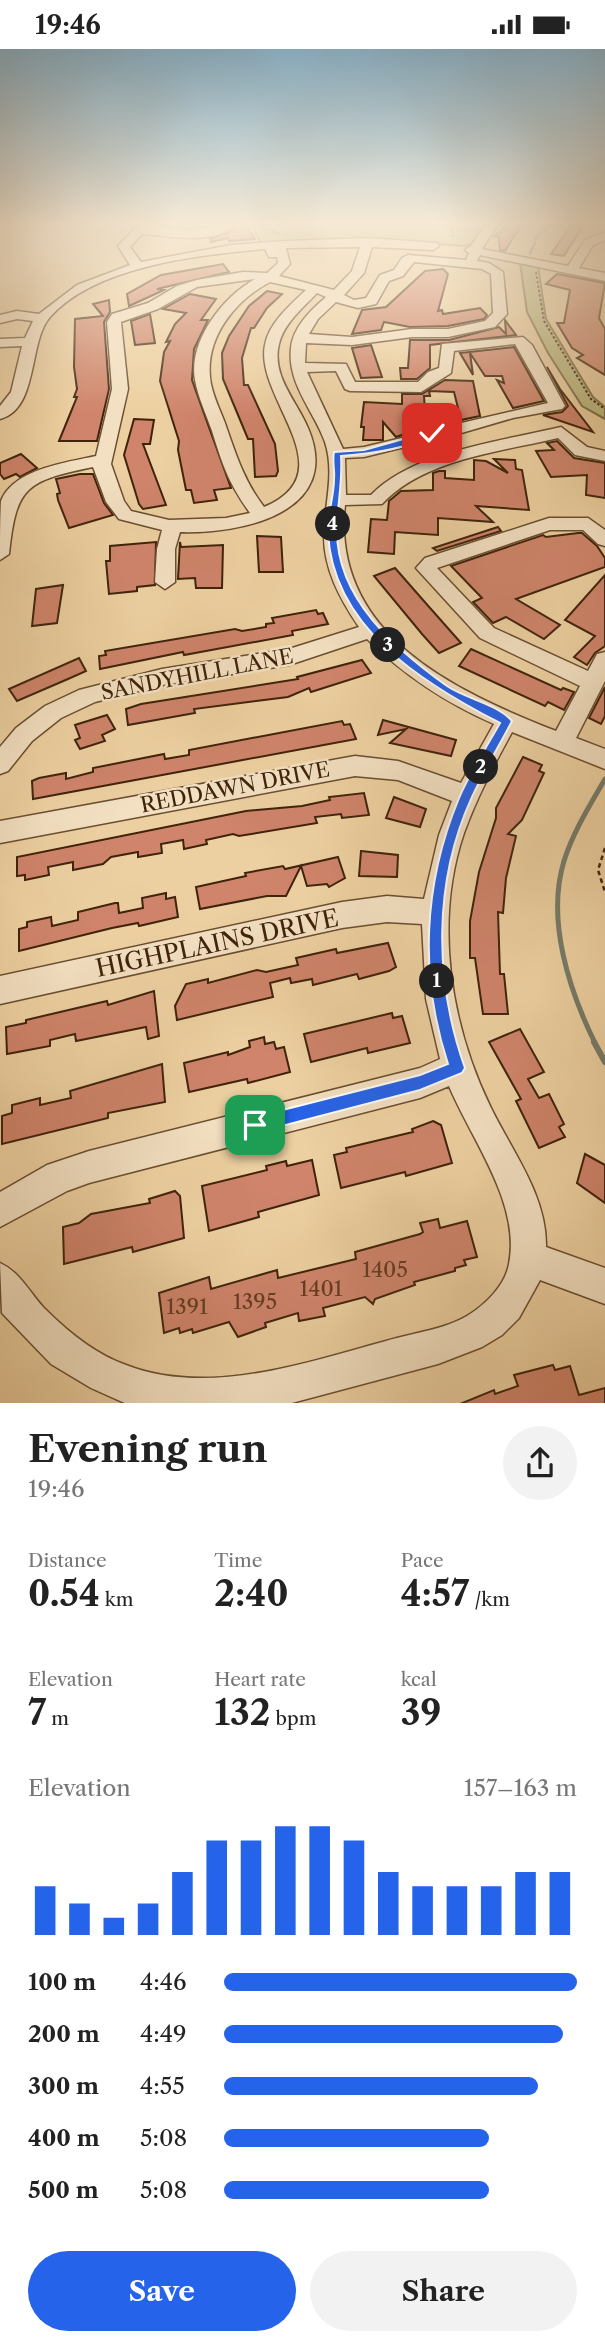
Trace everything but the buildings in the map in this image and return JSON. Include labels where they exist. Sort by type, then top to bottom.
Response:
[{"type":"street","points":[[0,414],[12,404],[21,389],[29,342],[41,319],[84,287]]},
{"type":"street","points":[[188,287],[153,306],[115,319],[120,389],[103,460],[115,502],[125,516],[147,524],[223,524],[261,516],[276,508],[296,491],[306,474],[307,463],[302,436],[273,376],[271,350],[277,331],[289,312],[311,291]]},
{"type":"street","points":[[250,287],[228,306],[214,328],[205,348],[202,378],[237,483],[261,516]]},
{"type":"street","points":[[296,287],[354,305],[371,301],[379,287]]},
{"type":"street","points":[[344,287],[313,316],[300,338],[300,372],[325,419],[337,454],[337,500],[332,532],[336,560],[353,601],[373,629],[422,675],[468,704],[605,759]]},
{"type":"street","points":[[300,338],[377,340],[412,333],[448,333],[490,324],[500,314],[498,287]]},
{"type":"street","points":[[0,319],[17,315],[41,319]]},
{"type":"street","points":[[0,343],[29,342]]},
{"type":"street","points":[[273,376],[281,380],[300,372],[341,367]]},
{"type":"street","points":[[337,500],[370,502],[379,498],[391,484],[439,462],[561,432],[581,451],[605,456]]},
{"type":"street","points":[[0,554],[9,505],[19,489],[64,468],[103,460]]},
{"type":"street","points":[[592,682],[487,632],[426,568],[432,562],[555,523],[588,524],[605,540]]},
{"type":"street","points":[[165,582],[166,549],[172,526]]},
{"type":"street","name":"SANDYHILL LANE","points":[[0,764],[15,744],[40,720],[85,696],[124,685],[303,654],[373,629]]},
{"type":"street","points":[[562,743],[605,660]]},
{"type":"street","points":[[0,1281],[43,1335],[72,1358],[112,1380],[152,1393],[195,1401],[239,1399],[470,1334],[498,1315],[515,1295],[528,1258],[528,1231],[522,1202],[457,1068],[447,1038],[435,969],[440,877],[466,796],[507,721]]},
{"type":"street","name":"REDDAWN DRIVE","points":[[0,832],[355,766],[408,772],[466,796]]},
{"type":"street","name":"HIGHPLAINS DRIVE","points":[[0,990],[342,915],[387,909],[436,913]]},
{"type":"street","points":[[0,1210],[30,1191],[89,1167],[420,1083],[457,1068]]},
{"type":"street","points":[[528,1258],[605,1286]]},
{"type":"lane","points":[[337,454],[364,452],[419,439],[439,430],[458,429],[511,414],[557,406],[525,345],[518,340],[447,347],[446,370],[433,375],[429,383],[421,387],[350,386],[341,367]]},
{"type":"path","points":[[538,287],[544,321],[591,399],[605,409]]},
{"type":"path","points":[[605,848],[597,863],[597,876],[605,892]]},
{"type":"shaded area","points":[[523,287],[541,287],[546,319],[593,397],[605,407],[605,419],[582,406],[548,353],[527,312]]},
{"type":"waterway","points":[[595,1043],[569,978],[559,931],[558,907],[559,884],[568,850],[605,779]]},
{"type":"waterway","points":[[594,1042],[605,1062]]},
{"type":"route","points":[[255,1125],[420,1083],[457,1068],[440,1007],[435,969],[433,939],[440,877],[466,796],[507,721],[468,704],[422,675],[384,642],[353,601],[342,579],[332,532],[339,479],[337,454],[364,452],[419,439],[432,433]]}]
